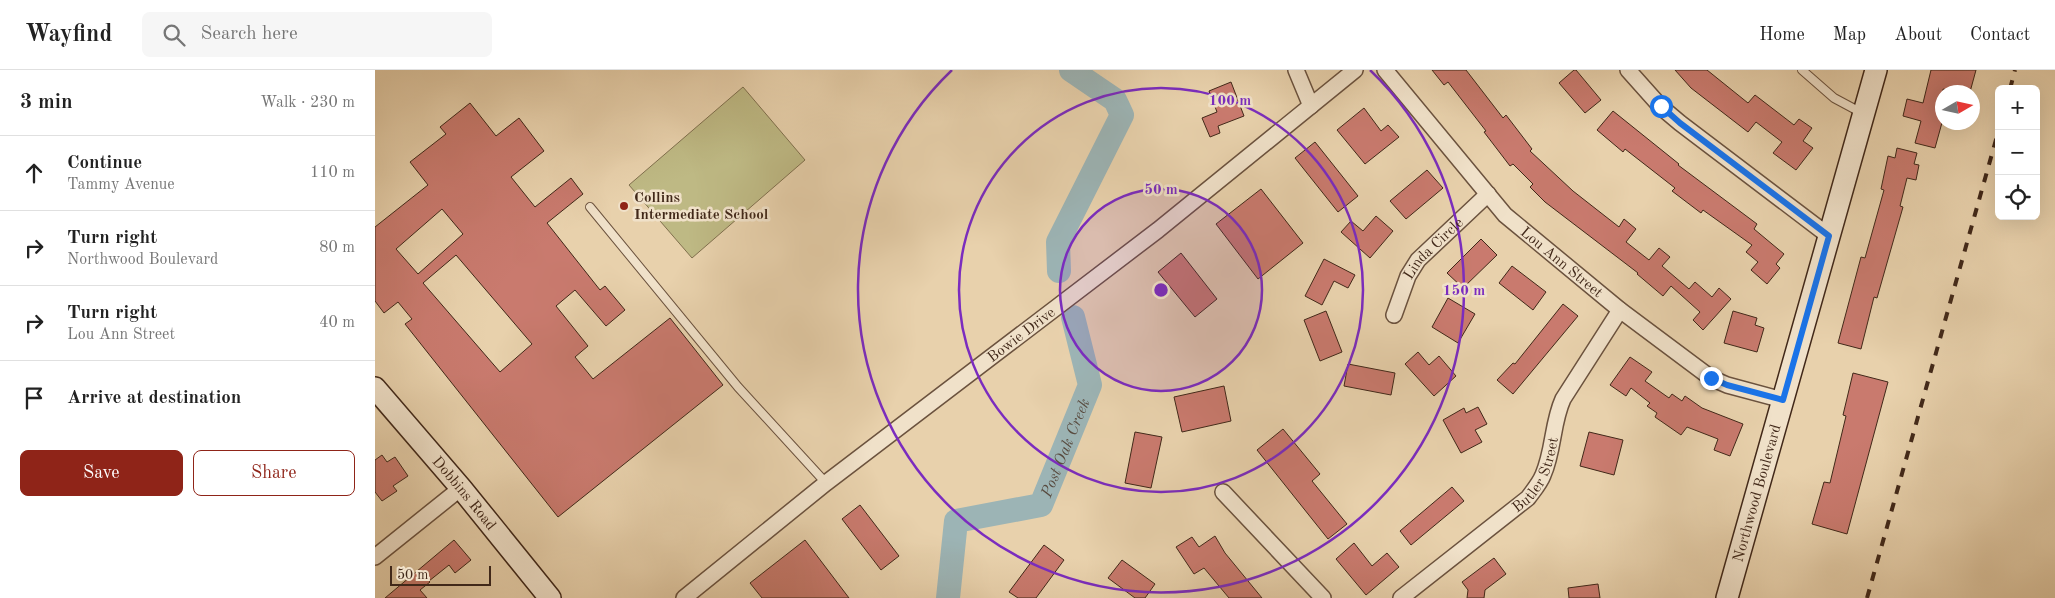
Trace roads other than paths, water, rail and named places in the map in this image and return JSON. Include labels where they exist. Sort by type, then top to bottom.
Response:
[{"type":"street","points":[[1296,70],[1311,106]]},
{"type":"street","name":"Bowie Drive","points":[[684,598],[826,483],[1158,230],[1355,70]]},
{"type":"street","name":"Lou Ann Street","points":[[1385,70],[1505,215],[1620,310],[1711,378],[1727,385],[1783,400]]},
{"type":"street","points":[[1628,70],[1661,106],[1680,123],[1829,236]]},
{"type":"street","name":"Northwood Boulevard","points":[[1727,598],[1876,70]]},
{"type":"street","name":"Linda Circle","points":[[1394,315],[1408,276],[1418,260],[1488,194]]},
{"type":"street","name":"Butler Street","points":[[1401,598],[1528,498],[1543,477],[1549,459],[1556,414],[1563,398],[1620,310]]},
{"type":"street","name":"Dobbins Road","points":[[375,388],[461,488],[550,598]]},
{"type":"street","points":[[375,557],[461,488]]},
{"type":"street","points":[[1223,492],[1323,598]]},
{"type":"lane","points":[[1802,70],[1834,98],[1864,114]]},
{"type":"lane","points":[[590,207],[738,387],[826,483]]},
{"type":"waterway","name":"Post Oak Creek","points":[[1059,271],[1058,242],[1122,115],[1115,100],[1071,70]]},
{"type":"waterway","name":"Post Oak Creek","points":[[948,598],[956,521],[1041,505],[1090,385],[1073,317]]},
{"type":"railway","points":[[2011,85],[2015,70]]},
{"type":"railway","points":[[1867,598],[1999,130]]},
{"type":"place","name":"Collins Intermediate School","points":[[624,206]]}]
